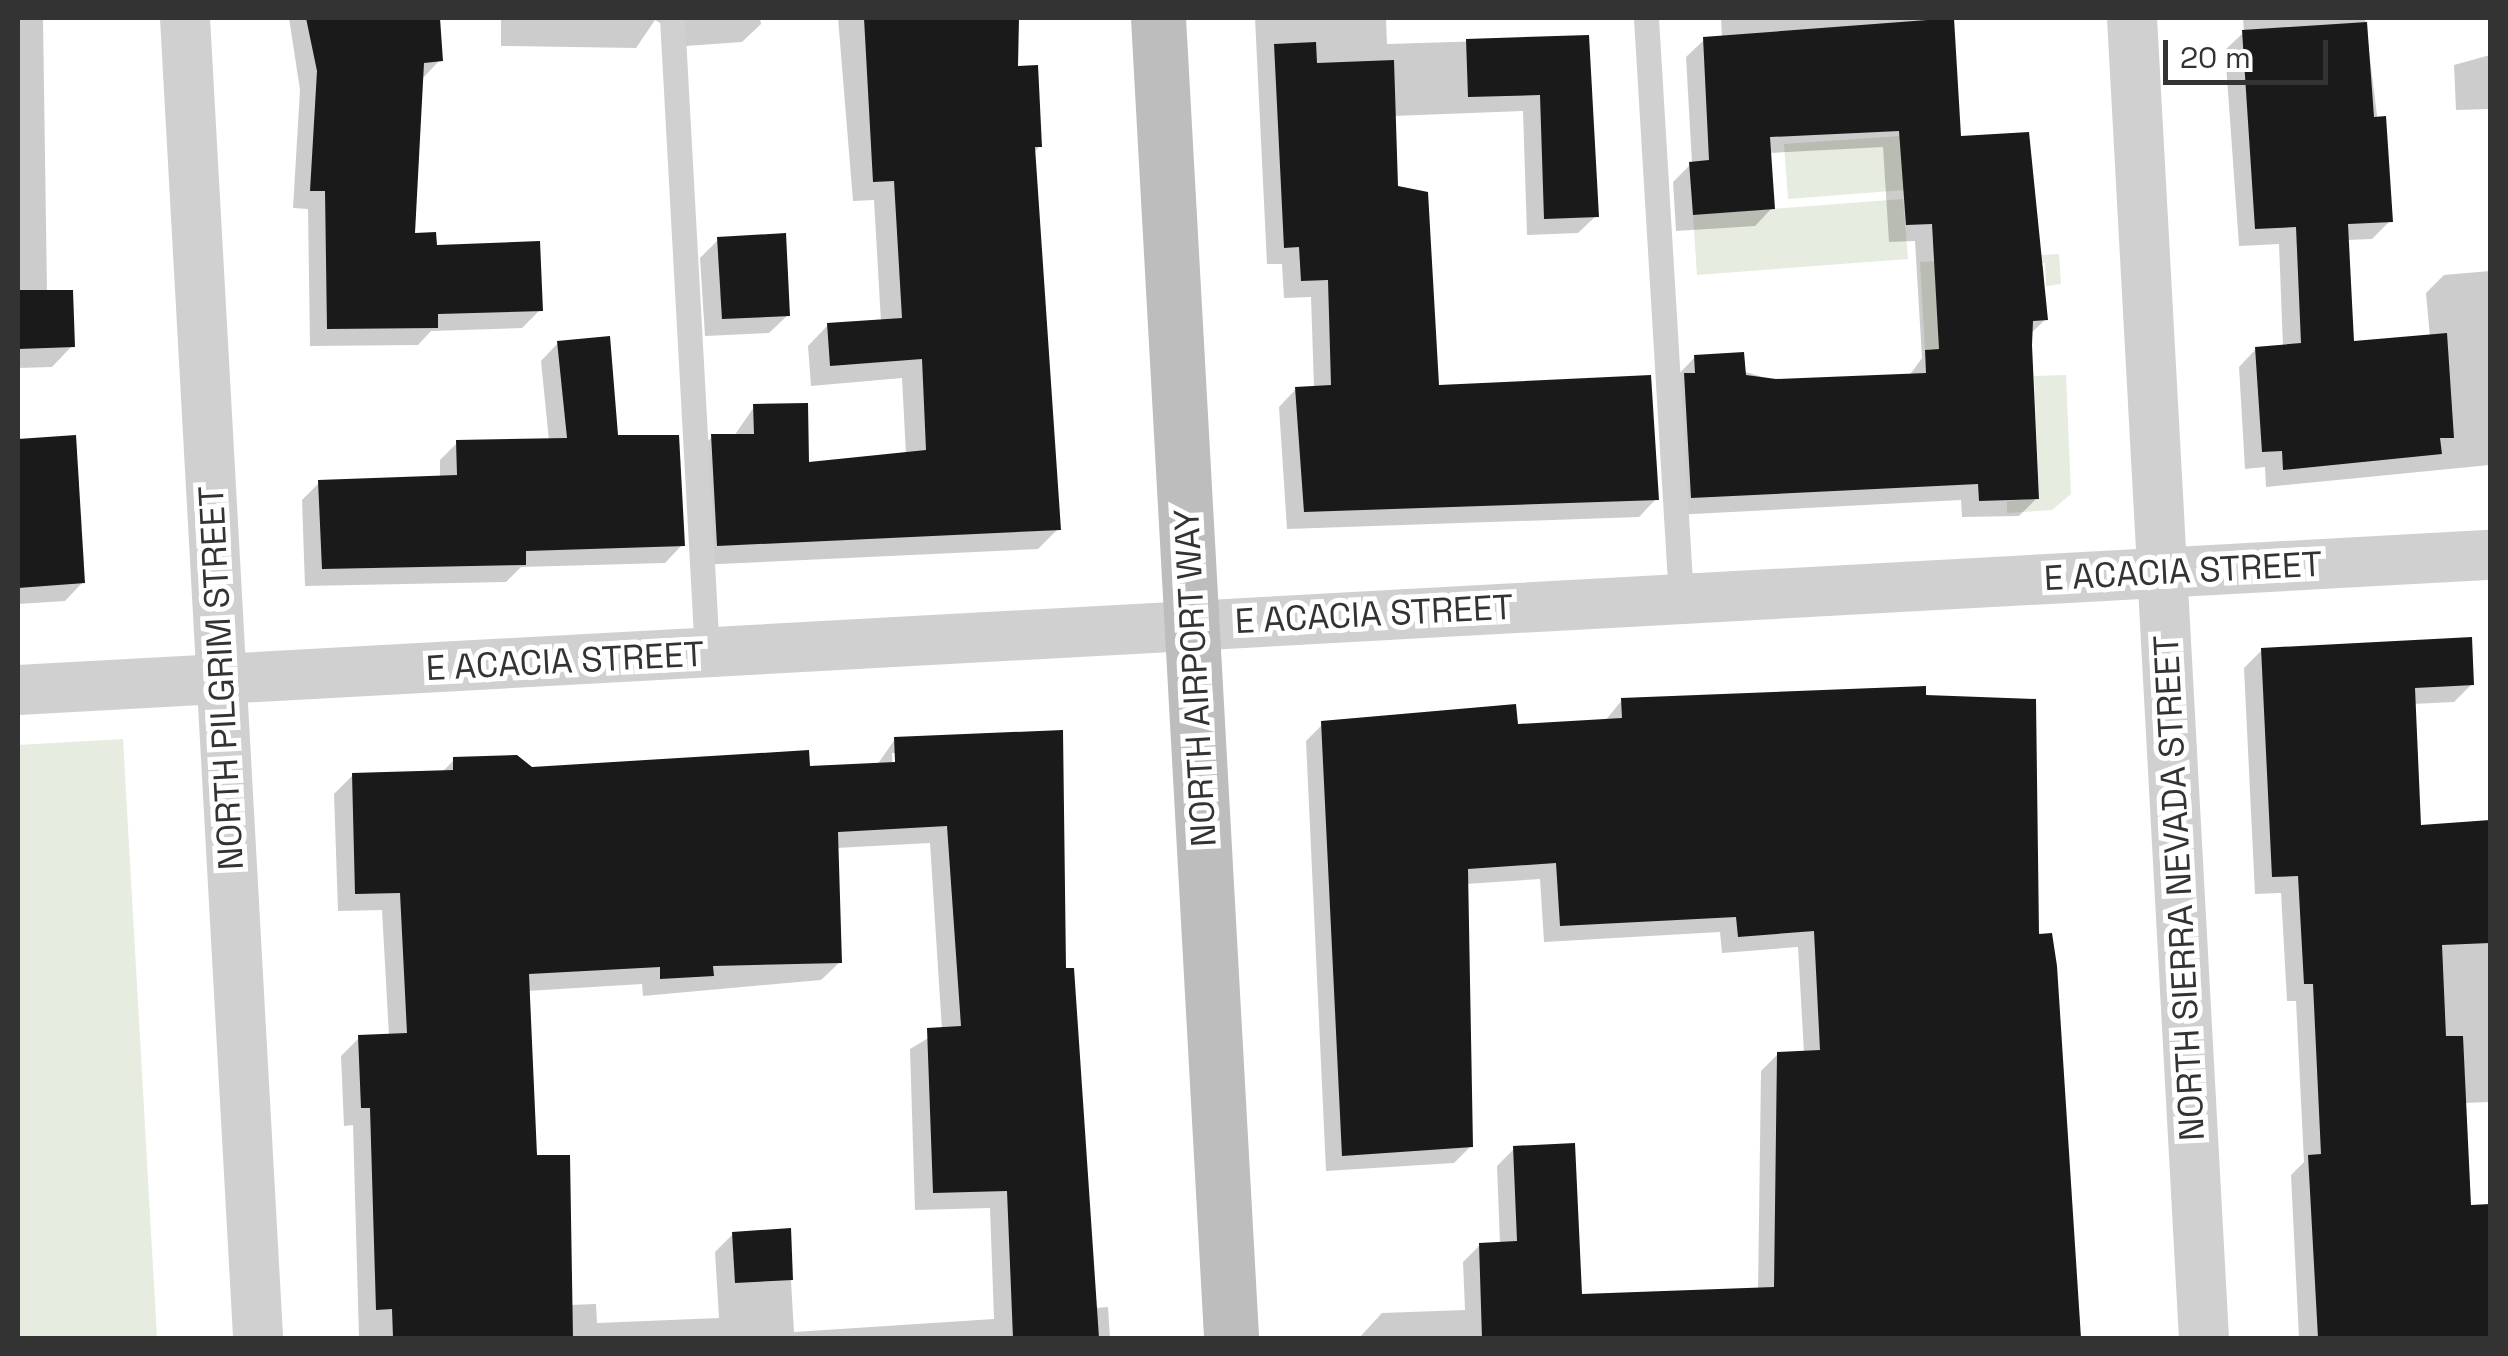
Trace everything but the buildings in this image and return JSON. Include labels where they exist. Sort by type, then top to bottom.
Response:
[{"type":"main road","name":"NORTH AIRPORT WAY","points":[[1158,18],[1232,1338]]},
{"type":"street","name":"NORTH PILGRIM STREET","points":[[185,18],[258,1338]]},
{"type":"street","name":"NORTH SIERRA NEVADA STREET","points":[[2132,18],[2204,1338]]},
{"type":"street","name":"E ACACIA STREET","points":[[18,690],[221,675],[707,654],[1192,623],[2490,554]]},
{"type":"lane","points":[[672,18],[707,654]]},
{"type":"lane","points":[[1646,18],[1680,599]]},
{"type":"shaded area","points":[[1900,136],[1904,190],[1788,199],[1784,144]]},
{"type":"shaded area","points":[[1903,199],[1908,259],[1697,275],[1693,215]]},
{"type":"shaded area","points":[[2059,254],[2061,284],[2046,286],[2045,263],[1935,269],[1939,349],[1925,350],[1920,262]]},
{"type":"shaded area","points":[[2066,375],[2071,494],[2052,510],[2007,513],[2007,501],[2039,499],[2034,376]]},
{"type":"shaded area","points":[[123,739],[157,1338],[18,1338],[18,745]]}]
